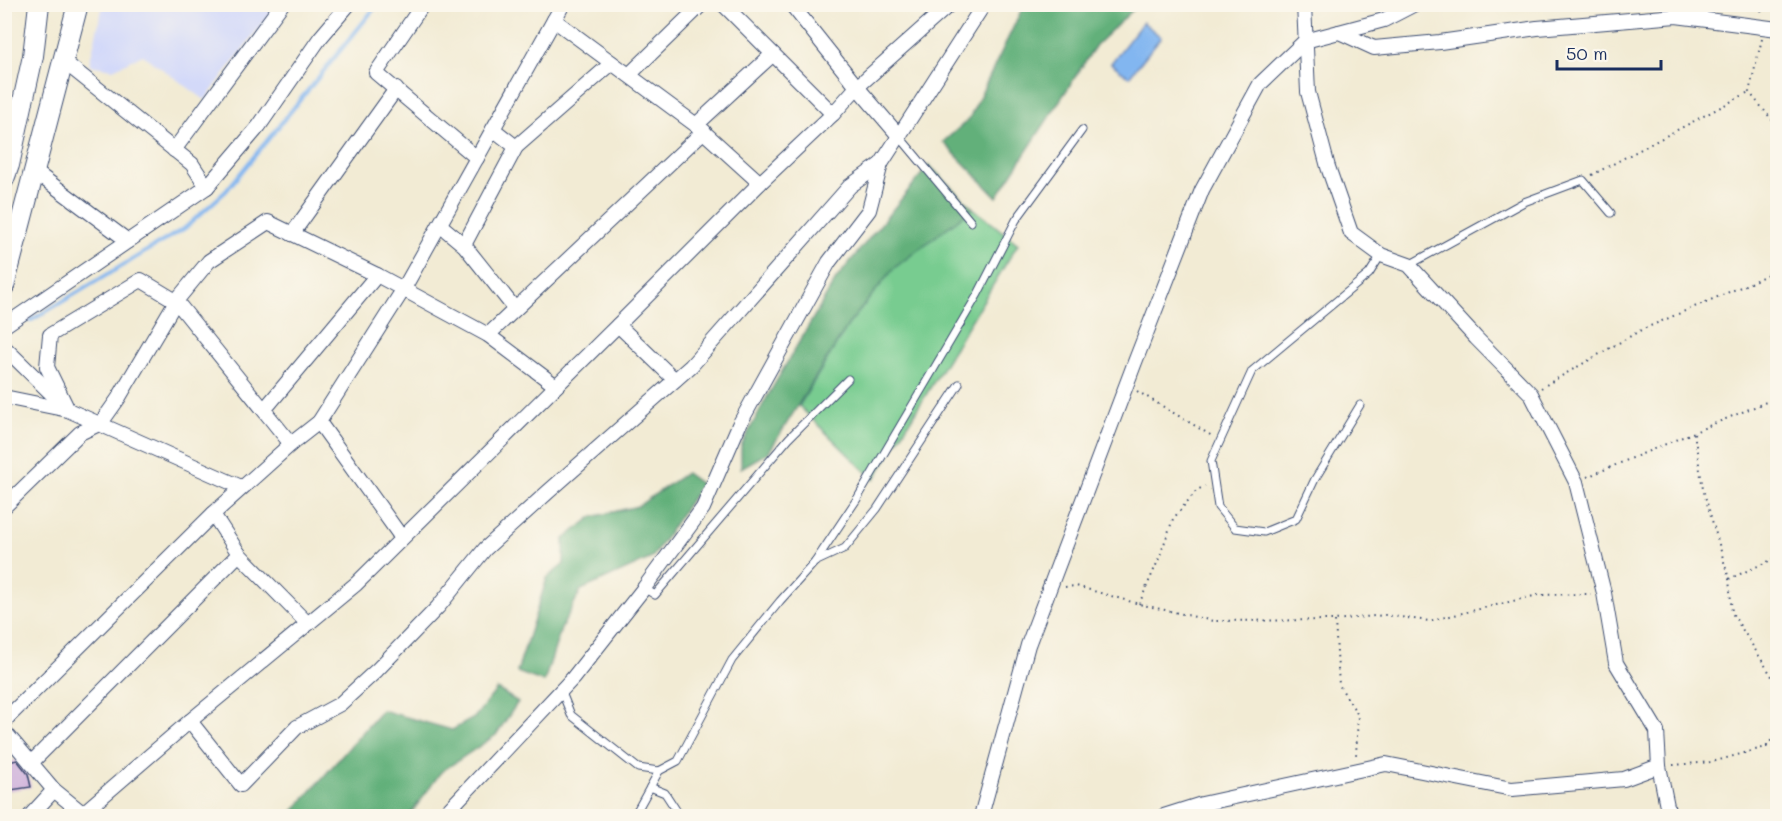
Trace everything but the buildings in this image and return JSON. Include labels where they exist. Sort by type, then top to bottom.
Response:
[{"type":"main road","points":[[4,179],[33,56],[39,4]]},
{"type":"main road","points":[[4,286],[78,4]]},
{"type":"street","points":[[174,150],[282,4]]},
{"type":"street","points":[[4,326],[207,187],[259,126],[320,38],[349,4]]},
{"type":"street","points":[[423,4],[376,73],[477,158]]},
{"type":"street","points":[[4,721],[213,514],[319,422],[403,290],[563,4]]},
{"type":"street","points":[[629,75],[702,4]]},
{"type":"street","points":[[723,4],[833,114]]},
{"type":"street","points":[[791,4],[899,136]]},
{"type":"street","points":[[4,731],[54,790],[84,815],[190,722],[356,584],[760,183],[833,114],[857,87],[950,4]]},
{"type":"street","points":[[443,816],[561,690],[644,588],[703,508],[739,425],[829,261],[869,210],[881,164],[984,4]]},
{"type":"street","points":[[1304,4],[1308,92],[1328,167],[1351,233],[1381,255],[1409,265],[1531,394],[1576,482],[1604,593],[1616,663],[1656,731],[1659,766],[1669,816]]},
{"type":"street","points":[[981,816],[1028,645],[1202,190],[1260,84],[1305,41],[1384,20],[1415,4]]},
{"type":"street","points":[[1339,32],[1374,48],[1440,42],[1537,28],[1676,16],[1771,28]]},
{"type":"street","points":[[554,20],[700,128],[760,183]]},
{"type":"street","points":[[488,335],[773,54]]},
{"type":"street","points":[[62,60],[192,164],[207,187]]},
{"type":"street","points":[[464,245],[516,147],[612,63]]},
{"type":"street","points":[[292,234],[396,89]]},
{"type":"street","points":[[493,129],[516,147]]},
{"type":"street","points":[[190,722],[242,785],[297,727],[340,704],[377,670],[438,606],[485,549],[692,366],[850,186],[881,164]]},
{"type":"street","points":[[34,171],[128,241]]},
{"type":"street","points":[[4,507],[80,433],[101,423],[118,399],[176,301],[209,261],[268,222],[376,275],[488,335],[556,386]]},
{"type":"street","points":[[440,225],[464,245],[515,309]]},
{"type":"street","points":[[264,410],[376,275]]},
{"type":"street","points":[[68,410],[47,367],[50,335],[141,280],[176,301],[291,444]]},
{"type":"street","points":[[618,326],[675,380]]},
{"type":"street","points":[[4,347],[68,410]]},
{"type":"street","points":[[4,397],[68,410],[242,488]]},
{"type":"street","points":[[319,422],[402,538]]},
{"type":"street","points":[[213,514],[239,554],[308,624]]},
{"type":"street","points":[[31,763],[239,554]]},
{"type":"street","points":[[1164,816],[1202,804],[1386,764],[1512,789],[1624,779],[1659,766]]},
{"type":"street","points":[[30,816],[54,790]]},
{"type":"lane","points":[[632,816],[658,771],[678,760],[732,660],[815,562],[857,499],[978,294],[1016,220],[1082,130]]},
{"type":"lane","points":[[899,136],[971,222]]},
{"type":"lane","points":[[1409,265],[1524,202],[1583,180],[1611,213]]},
{"type":"lane","points":[[1360,405],[1315,479],[1296,519],[1264,532],[1236,528],[1218,507],[1211,460],[1252,371],[1369,274],[1381,255]]},
{"type":"lane","points":[[644,588],[656,595],[789,438],[848,379]]},
{"type":"lane","points":[[815,562],[845,548],[877,509],[959,384]]},
{"type":"lane","points":[[561,690],[571,715],[638,768],[658,771]]},
{"type":"lane","points":[[650,788],[665,794],[680,816]]},
{"type":"path","points":[[1583,180],[1749,92],[1771,28]]},
{"type":"path","points":[[1749,92],[1778,126]]},
{"type":"path","points":[[1531,394],[1641,330],[1750,284],[1778,269]]},
{"type":"path","points":[[1126,385],[1220,440]]},
{"type":"path","points":[[1576,482],[1778,397]]},
{"type":"path","points":[[1694,433],[1703,489],[1729,579],[1732,613],[1778,687]]},
{"type":"path","points":[[1139,604],[1173,519],[1197,490],[1214,482]]},
{"type":"path","points":[[1729,579],[1778,557]]},
{"type":"path","points":[[1050,588],[1076,586],[1139,604],[1213,621],[1335,620],[1385,615],[1429,621],[1538,595],[1604,593]]},
{"type":"path","points":[[1335,620],[1339,685],[1358,715],[1356,771]]},
{"type":"path","points":[[1766,747],[1778,732]]},
{"type":"path","points":[[1659,766],[1712,762],[1766,747],[1778,746]]},
{"type":"shaded area","points":[[103,5],[276,5],[205,100],[143,55],[113,69],[89,65]]},
{"type":"green space","points":[[1024,5],[1138,5],[1096,45],[997,197],[943,142],[969,119]]},
{"type":"green space","points":[[929,165],[973,208],[894,268],[848,325],[769,452],[741,468],[741,446],[836,279]]},
{"type":"green space","points":[[973,208],[1018,244],[874,480],[799,406],[848,325],[894,268]]},
{"type":"green space","points":[[686,473],[701,484],[652,558],[581,590],[561,629],[544,682],[517,672],[547,578],[564,564],[564,539],[592,517],[638,506]]},
{"type":"green space","points":[[497,689],[518,702],[496,735],[441,772],[409,816],[289,816],[382,710],[452,730],[474,718]]},
{"type":"water","points":[[1143,22],[1161,37],[1129,77],[1111,63]]},
{"type":"waterway","points":[[30,321],[185,228],[226,191],[378,4]]}]
